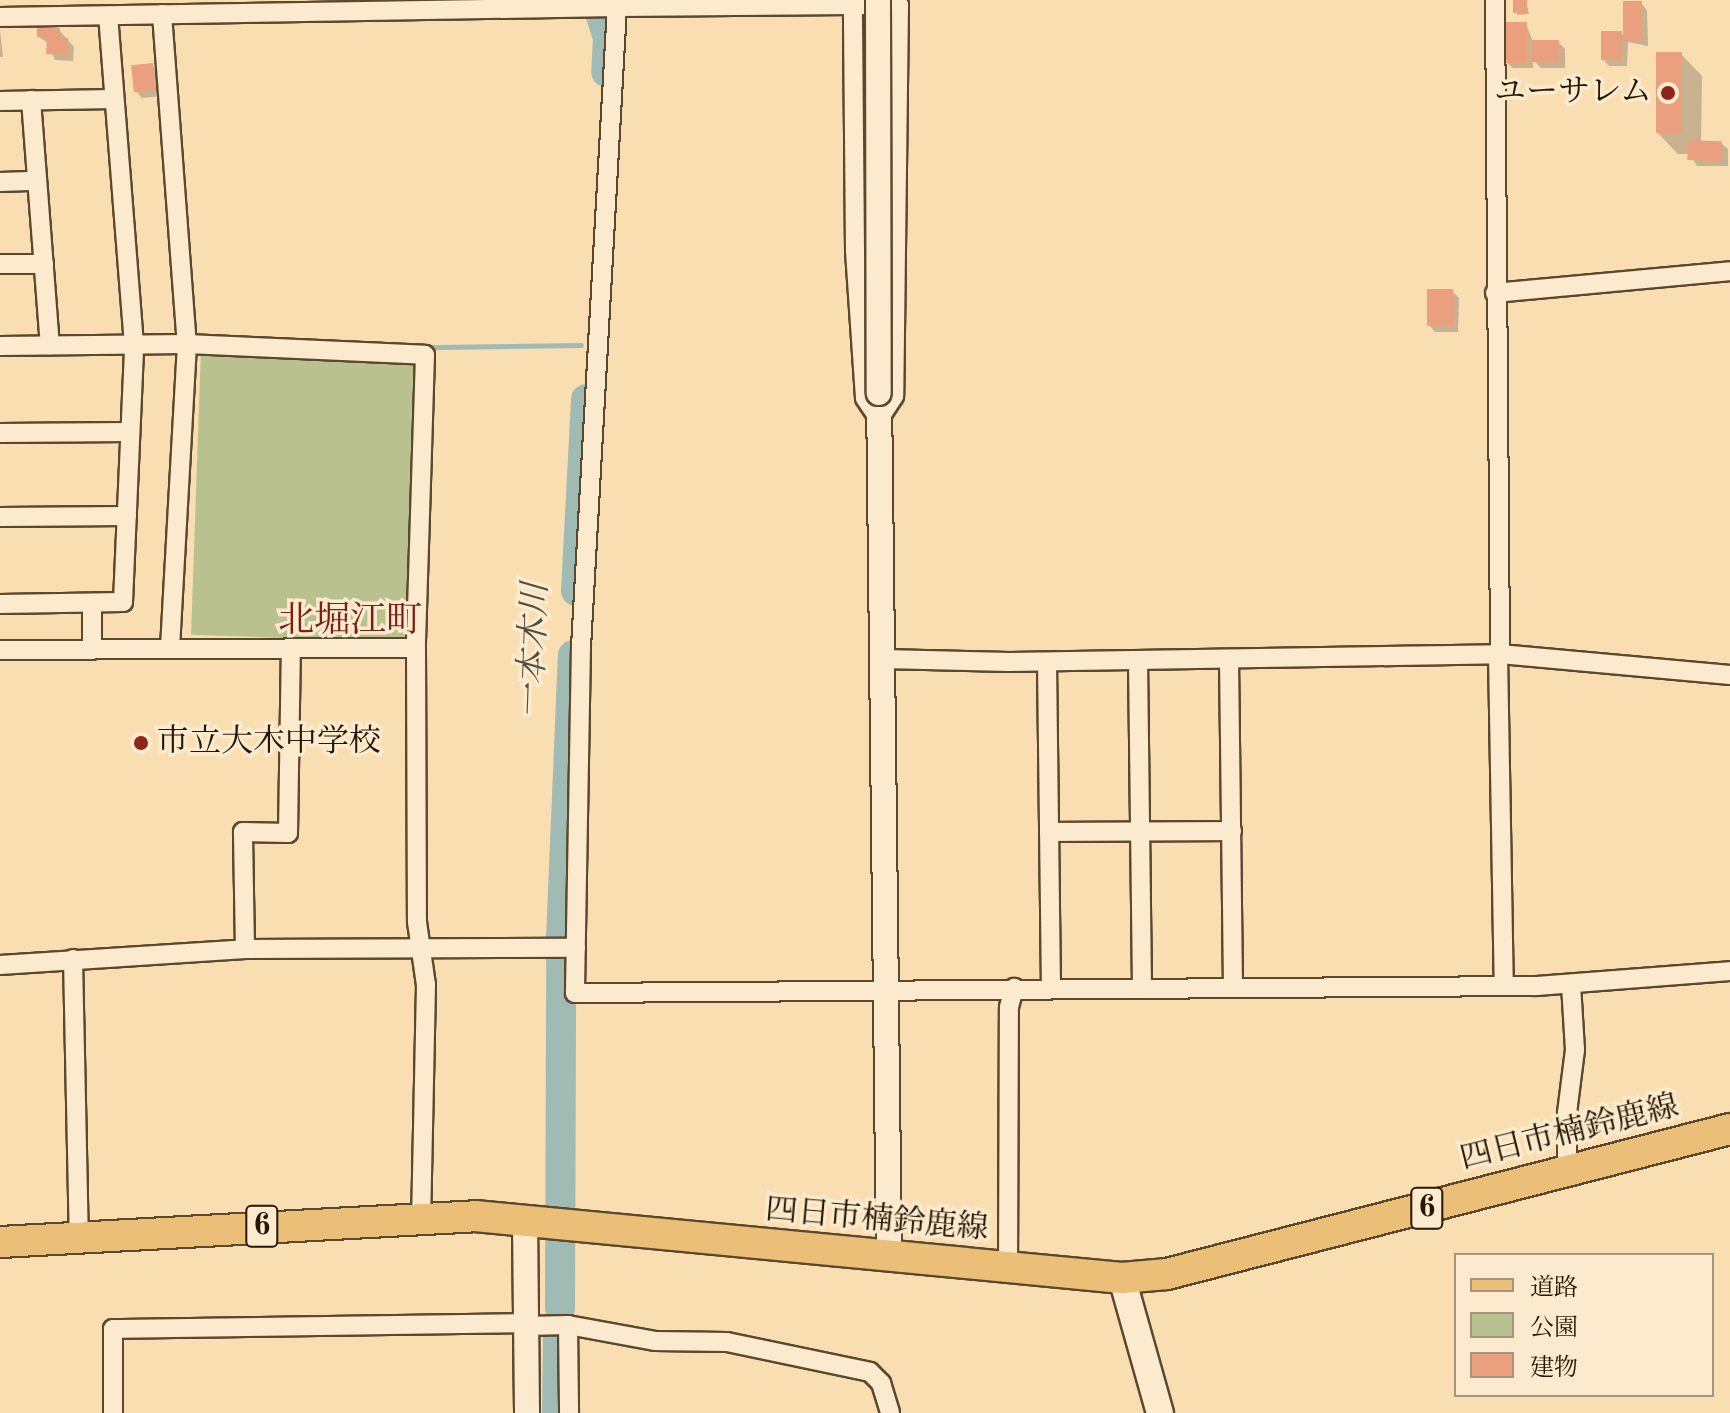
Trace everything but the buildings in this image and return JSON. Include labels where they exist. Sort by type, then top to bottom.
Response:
[{"type":"main road","name":"四日市楠鈴鹿線","points":[[0,1242],[421,1216],[525,1220],[889,1255],[1008,1270],[1122,1278],[1167,1274],[1730,1129]]},
{"type":"main road","points":[[1122,1278],[1160,1413]]},
{"type":"street","points":[[1495,0],[1495,293],[1504,986]]},
{"type":"street","points":[[0,17],[162,14],[292,6],[583,9],[889,3]]},
{"type":"street","points":[[889,3],[879,393],[889,1255]]},
{"type":"street","points":[[879,419],[894,396],[889,3]]},
{"type":"street","points":[[853,5],[857,279],[865,398],[879,419]]},
{"type":"street","points":[[617,7],[581,646],[575,993],[1233,985],[1504,986],[1571,984],[1730,971]]},
{"type":"street","points":[[162,14],[186,338],[170,649]]},
{"type":"street","points":[[0,604],[123,602],[134,345],[108,16]]},
{"type":"street","points":[[0,101],[114,99]]},
{"type":"street","points":[[31,100],[50,345]]},
{"type":"street","points":[[0,182],[37,181]]},
{"type":"street","points":[[0,264],[44,264]]},
{"type":"street","points":[[1495,293],[1730,271]]},
{"type":"street","points":[[0,346],[134,345],[186,338],[425,355],[416,648],[417,922],[422,948],[421,1216]]},
{"type":"street","points":[[0,433],[129,432]]},
{"type":"street","points":[[0,517],[127,516]]},
{"type":"street","points":[[92,603],[92,650]]},
{"type":"street","points":[[0,650],[416,648]]},
{"type":"street","points":[[245,949],[243,832],[288,833],[291,649]]},
{"type":"street","points":[[883,659],[1047,662],[1499,654],[1730,675]]},
{"type":"street","points":[[1229,659],[1233,985]]},
{"type":"street","points":[[1138,660],[1142,987]]},
{"type":"street","points":[[1047,662],[1051,988]]},
{"type":"street","points":[[1049,832],[1232,831]]},
{"type":"street","points":[[0,965],[245,949],[576,948]]},
{"type":"street","points":[[73,959],[79,1238]]},
{"type":"street","points":[[1567,1173],[1567,1113],[1575,1050],[1571,984]]},
{"type":"street","points":[[1008,1270],[1009,1007],[1014,988]]},
{"type":"street","points":[[525,1220],[527,1413]]},
{"type":"street","points":[[113,1413],[113,1329],[525,1325],[568,1325],[655,1341],[727,1342],[870,1372],[881,1383],[890,1413]]},
{"type":"street","points":[[568,1325],[569,1413]]},
{"type":"green space","points":[[201,349],[419,357],[409,642],[191,635]]},
{"type":"waterway","name":"一本木川","points":[[602,0],[599,10],[608,38],[606,72]]},
{"type":"waterway","points":[[190,335],[439,347],[581,345]]},
{"type":"waterway","name":"一本木川","points":[[576,591],[586,399]]},
{"type":"waterway","name":"一本木川","points":[[560,1308],[561,939],[573,655]]},
{"type":"waterway","name":"一本木川","points":[[557,1413],[558,1334]]},
{"type":"place","name":"ユーサレム","points":[[1668,93]]},
{"type":"place","name":"市立大木中学校","points":[[141,743]]},
{"type":"district","name":"北堀江町","points":[[350,623]]}]
